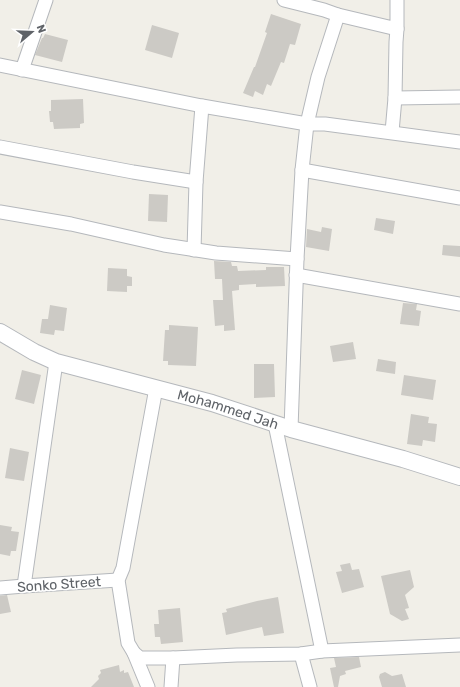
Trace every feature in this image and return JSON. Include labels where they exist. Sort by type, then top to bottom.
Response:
[{"type":"street","points":[[22,70],[46,0]]},
{"type":"street","points":[[284,0],[370,24],[397,29]]},
{"type":"street","points":[[392,132],[395,98],[397,0]]},
{"type":"street","points":[[291,429],[296,275],[302,170],[307,124],[318,77],[338,15]]},
{"type":"street","points":[[0,65],[202,106],[307,124],[325,124],[460,142]]},
{"type":"street","points":[[395,98],[460,97]]},
{"type":"street","points":[[194,250],[196,182],[202,106]]},
{"type":"street","points":[[0,147],[133,172],[196,182]]},
{"type":"street","points":[[302,170],[460,198]]},
{"type":"street","points":[[0,212],[71,224],[194,250],[297,259]]},
{"type":"street","points":[[296,275],[460,304]]},
{"type":"street","name":"Mohammed Jah","points":[[0,332],[34,352],[56,362],[212,403],[291,429],[403,459],[460,477]]},
{"type":"street","points":[[24,586],[56,362]]},
{"type":"street","points":[[148,687],[134,653],[128,643],[118,580],[123,568],[156,388]]},
{"type":"street","points":[[275,424],[322,651]]},
{"type":"street","name":"Sonko Street","points":[[0,588],[118,580]]},
{"type":"street","points":[[134,653],[140,658],[173,658],[301,654],[322,651],[460,645]]},
{"type":"street","points":[[301,654],[310,687]]},
{"type":"street","points":[[171,687],[173,658]]},
{"type":"building","points":[[271,14],[301,24],[295,45],[290,44],[284,63],[281,62],[271,86],[267,84],[263,95],[255,91],[253,97],[243,93],[255,67],[267,33],[265,32]]},
{"type":"building","points":[[152,25],[179,33],[172,58],[145,50]]},
{"type":"building","points":[[45,34],[68,40],[62,62],[35,55]]},
{"type":"building","points":[[83,99],[84,123],[80,124],[80,128],[54,129],[53,122],[50,122],[49,111],[51,111],[51,100]]},
{"type":"building","points":[[149,194],[168,195],[167,222],[148,221]]},
{"type":"building","points":[[376,218],[395,221],[393,234],[374,230]]},
{"type":"building","points":[[322,227],[332,229],[329,251],[306,247],[307,229],[321,232]]},
{"type":"building","points":[[443,245],[460,246],[460,257],[442,255]]},
{"type":"building","points":[[214,261],[231,262],[232,266],[237,266],[238,271],[266,270],[266,267],[284,267],[285,286],[256,287],[256,284],[239,285],[239,290],[232,291],[235,330],[224,331],[224,325],[215,326],[213,300],[223,300],[222,279],[215,279]]},
{"type":"building","points":[[108,268],[127,269],[127,276],[132,277],[132,286],[127,286],[127,292],[107,291]]},
{"type":"building","points":[[403,303],[417,304],[416,310],[421,311],[419,326],[400,324]]},
{"type":"building","points":[[50,305],[67,308],[64,331],[55,330],[54,335],[40,333],[42,319],[48,319]]},
{"type":"building","points":[[169,325],[198,327],[196,366],[168,365],[168,361],[163,361],[165,330],[169,330]]},
{"type":"building","points":[[353,342],[356,359],[333,362],[330,346]]},
{"type":"building","points":[[378,359],[396,362],[395,374],[376,371]]},
{"type":"building","points":[[254,364],[274,364],[275,397],[254,398]]},
{"type":"building","points":[[22,370],[41,375],[34,404],[15,399]]},
{"type":"building","points":[[404,375],[436,380],[433,400],[401,395]]},
{"type":"building","points":[[411,414],[429,417],[428,423],[437,424],[435,442],[423,440],[422,446],[407,444]]},
{"type":"building","points":[[10,448],[29,452],[24,481],[5,478]]},
{"type":"building","points":[[0,525],[12,527],[11,531],[19,532],[16,551],[11,551],[10,556],[0,554]]},
{"type":"building","points":[[350,563],[352,570],[359,569],[364,587],[342,593],[336,572],[342,571],[340,565]]},
{"type":"building","points":[[410,570],[414,587],[405,595],[409,608],[405,609],[409,619],[402,621],[390,614],[381,576]]},
{"type":"building","points":[[7,595],[11,612],[0,614],[0,596]]},
{"type":"building","points":[[278,597],[284,633],[264,636],[262,627],[226,635],[222,613],[227,612],[226,609]]},
{"type":"building","points":[[180,608],[183,642],[161,644],[160,637],[155,637],[154,624],[159,624],[158,610]]},
{"type":"building","points":[[359,657],[361,667],[345,671],[346,674],[340,676],[338,687],[334,687],[330,668],[336,667],[334,658]]},
{"type":"building","points":[[119,665],[120,672],[124,670],[124,673],[128,672],[134,687],[91,687],[99,679],[98,676],[101,673],[100,670]]},
{"type":"building","points":[[385,672],[392,676],[402,674],[406,687],[382,687],[379,677],[380,674]]}]
